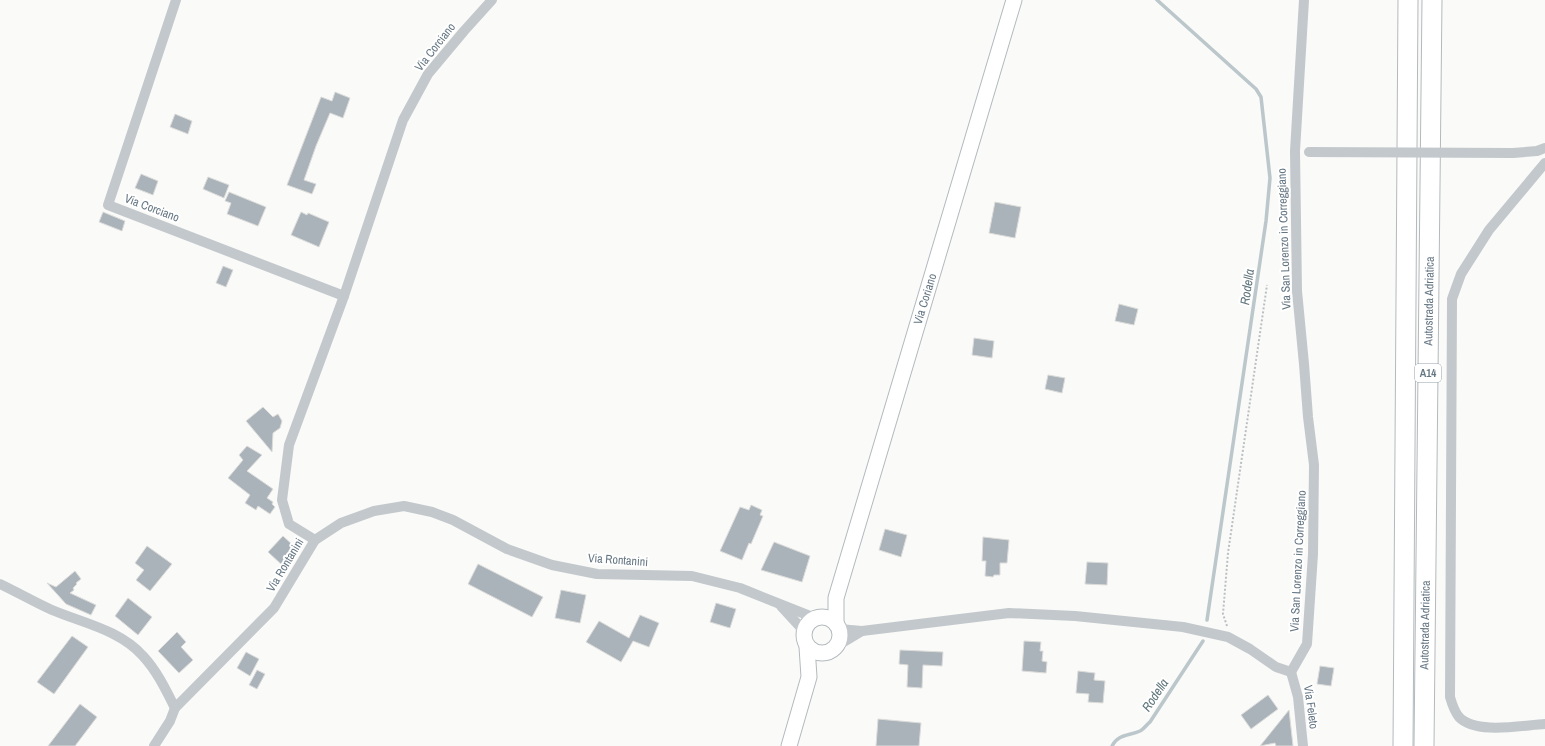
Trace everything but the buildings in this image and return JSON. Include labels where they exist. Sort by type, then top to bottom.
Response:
[{"type":"highway","name":"Autostrada Adriatica","points":[[1403,746],[1408,0]]},
{"type":"highway","name":"Autostrada Adriatica","points":[[1424,746],[1432,0]]},
{"type":"main road","name":"Via Coriano","points":[[838,626],[836,598],[1014,0]]},
{"type":"main road","name":"Via Coriano","points":[[818,618],[836,598]]},
{"type":"main road","points":[[789,746],[809,678],[807,647],[803,637],[804,631],[810,621],[818,618],[832,620],[838,626],[840,640],[809,678]]},
{"type":"main road","points":[[807,647],[817,654],[833,649]]},
{"type":"street","name":"Via Corciano","points":[[176,0],[108,206],[344,296]]},
{"type":"street","name":"Via Corciano","points":[[315,540],[289,524],[282,500],[289,445],[344,296],[403,120],[428,74],[492,0]]},
{"type":"street","name":"Via San Lorenzo in Correggiano","points":[[1291,672],[1307,644],[1313,554],[1314,465],[1308,417],[1297,291],[1295,150],[1304,0]]},
{"type":"street","points":[[1295,150],[1309,152],[1513,153],[1537,151],[1545,148]]},
{"type":"street","points":[[1545,163],[1489,230],[1461,274],[1452,299],[1450,697],[1454,709],[1460,718],[1468,723],[1478,726],[1489,728],[1545,724]]},
{"type":"street","name":"Via Rontanini","points":[[175,708],[274,608],[315,540],[341,523],[374,511],[404,506],[432,512],[453,520],[507,548],[552,565],[597,574],[692,576],[740,588],[818,618]]},
{"type":"street","points":[[0,584],[51,609],[115,634],[128,642],[143,656],[157,673],[175,708],[170,721],[154,746]]},
{"type":"street","name":"Via Rontanini","points":[[779,603],[804,631]]},
{"type":"street","points":[[838,626],[862,631],[1009,613],[1075,616],[1183,627],[1230,639],[1250,649],[1276,667],[1291,672]]},
{"type":"street","points":[[833,649],[862,631]]},
{"type":"street","name":"Via Feleto","points":[[1291,672],[1298,697],[1303,746]]},
{"type":"path","points":[[1230,639],[1223,614],[1228,553],[1267,285]]},
{"type":"waterway","name":"Rodella","points":[[1157,0],[1256,89],[1261,97],[1270,178],[1266,221],[1207,620]]},
{"type":"waterway","name":"Rodella","points":[[1112,746],[1117,739],[1140,731],[1150,722],[1203,641]]}]
